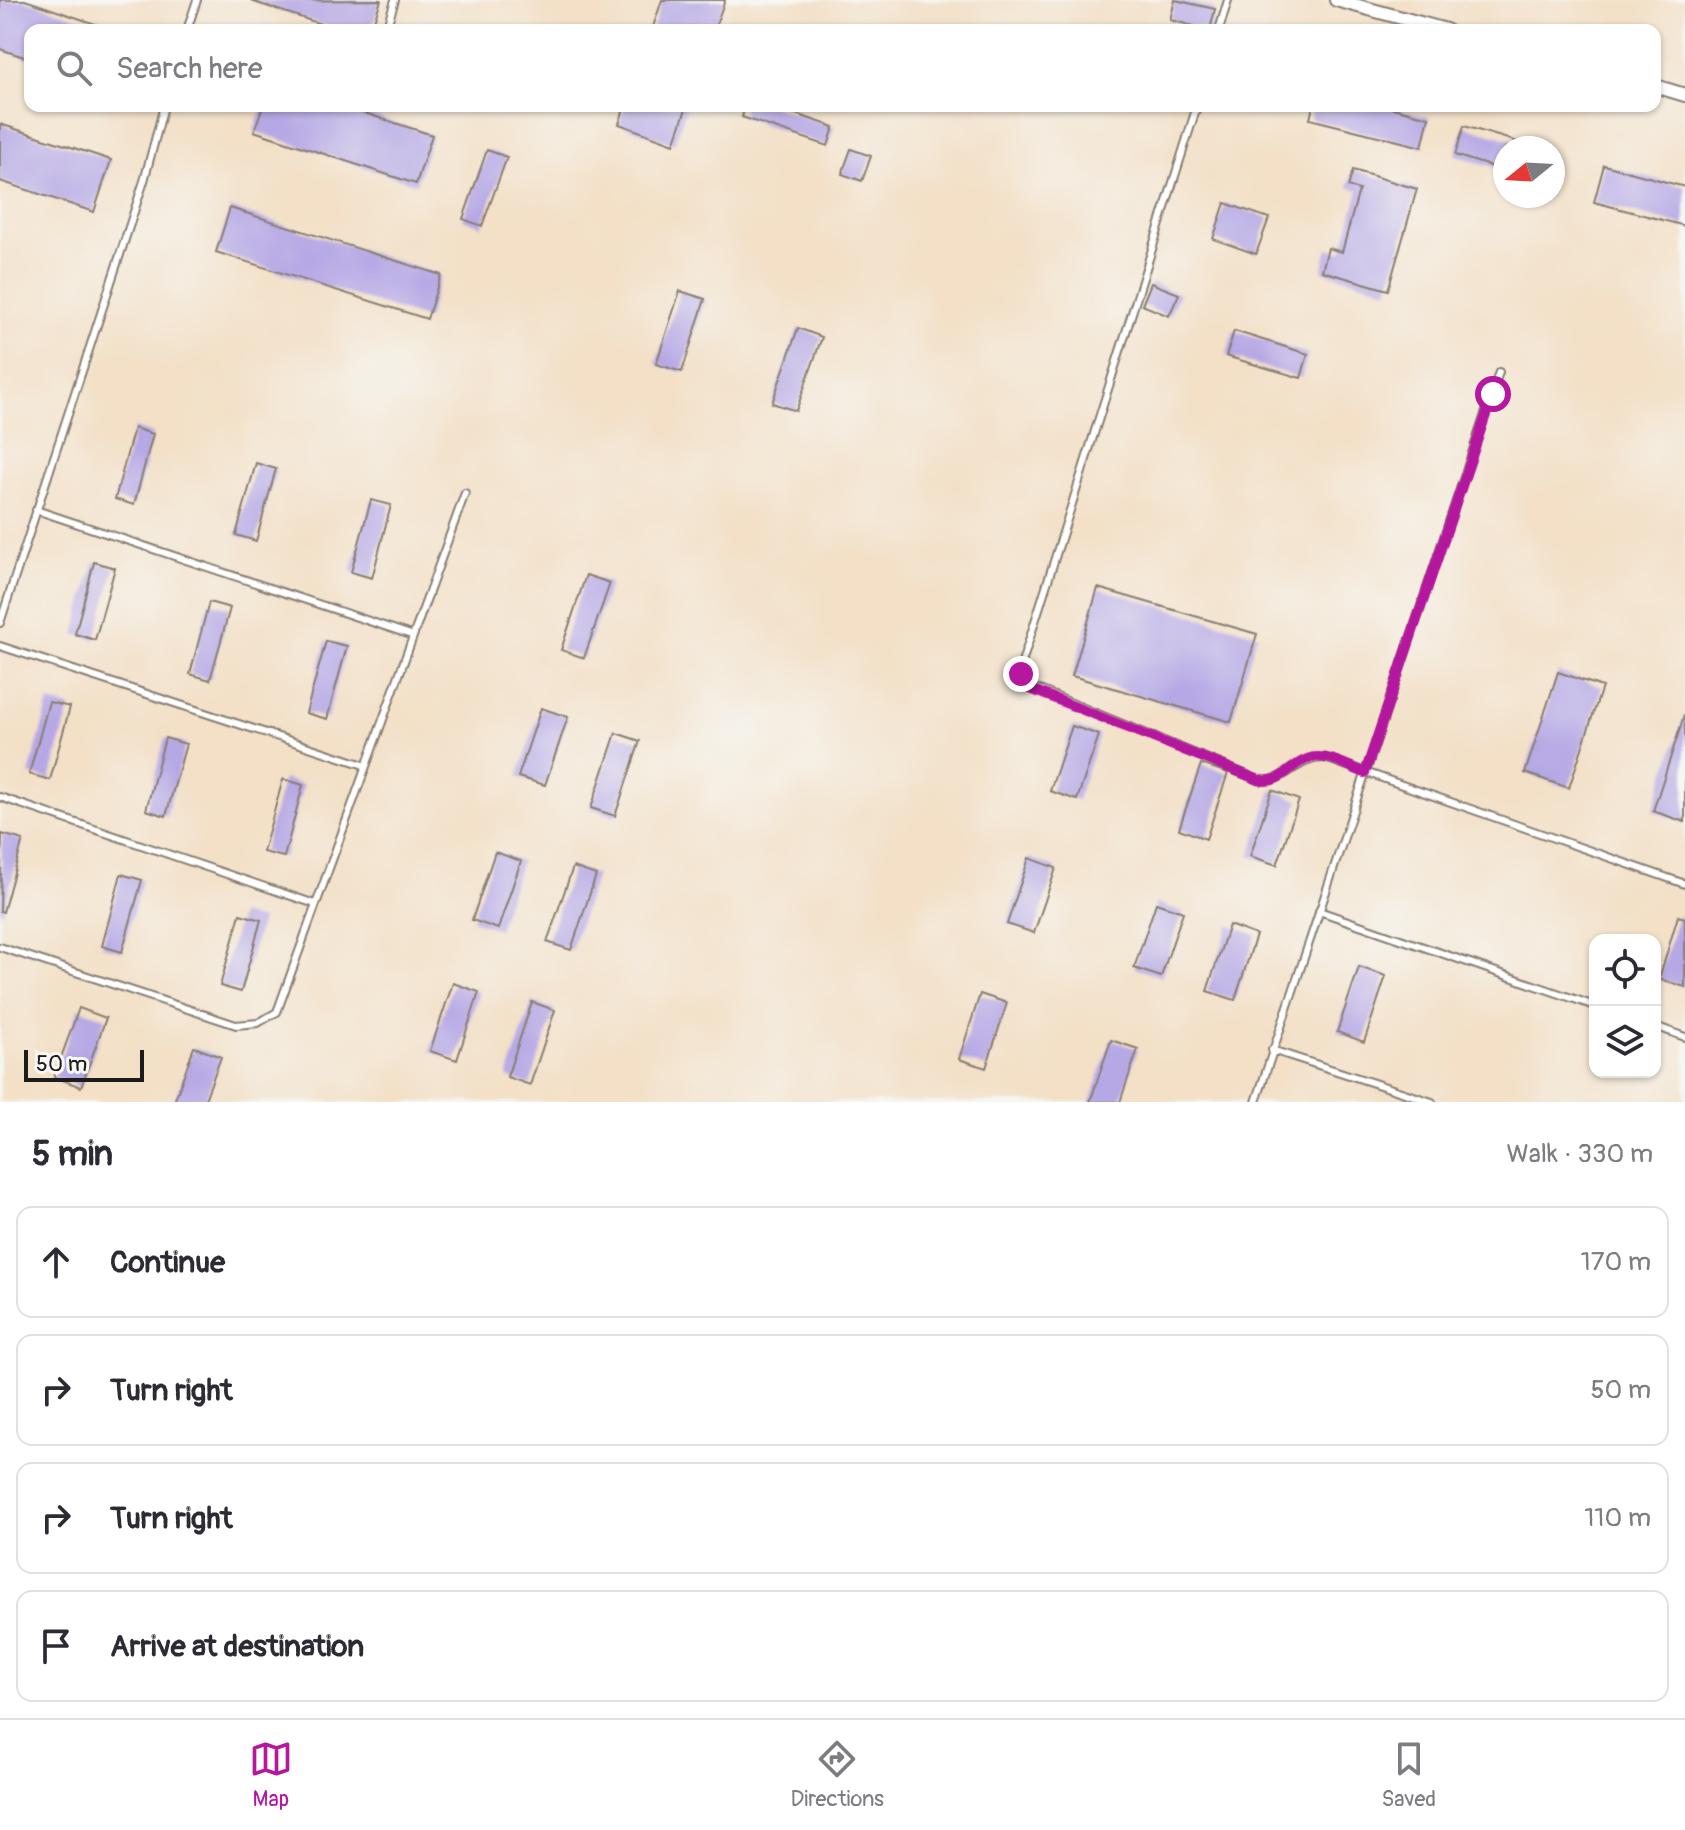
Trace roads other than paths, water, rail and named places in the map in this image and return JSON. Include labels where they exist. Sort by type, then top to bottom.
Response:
[{"type":"street","points":[[1336,0],[1424,24]]},
{"type":"street","points":[[1661,88],[1685,95]]},
{"type":"lane","points":[[189,24],[197,0]]},
{"type":"lane","points":[[388,24],[395,0]]},
{"type":"lane","points":[[1221,24],[1228,0]]},
{"type":"lane","points":[[0,623],[144,181],[162,112]]},
{"type":"lane","points":[[1195,112],[1022,663],[1023,683],[1259,780],[1278,779],[1311,757],[1325,758],[1685,884]]},
{"type":"lane","points":[[1256,1102],[1499,372]]},
{"type":"lane","points":[[0,947],[236,1025],[258,1023],[277,1012],[411,635],[465,493]]},
{"type":"lane","points":[[36,510],[411,635]]},
{"type":"lane","points":[[0,646],[364,765]]},
{"type":"lane","points":[[0,797],[315,904]]},
{"type":"lane","points":[[1319,911],[1589,1004]]},
{"type":"lane","points":[[1661,1028],[1685,1037]]},
{"type":"lane","points":[[1272,1050],[1432,1102]]}]
